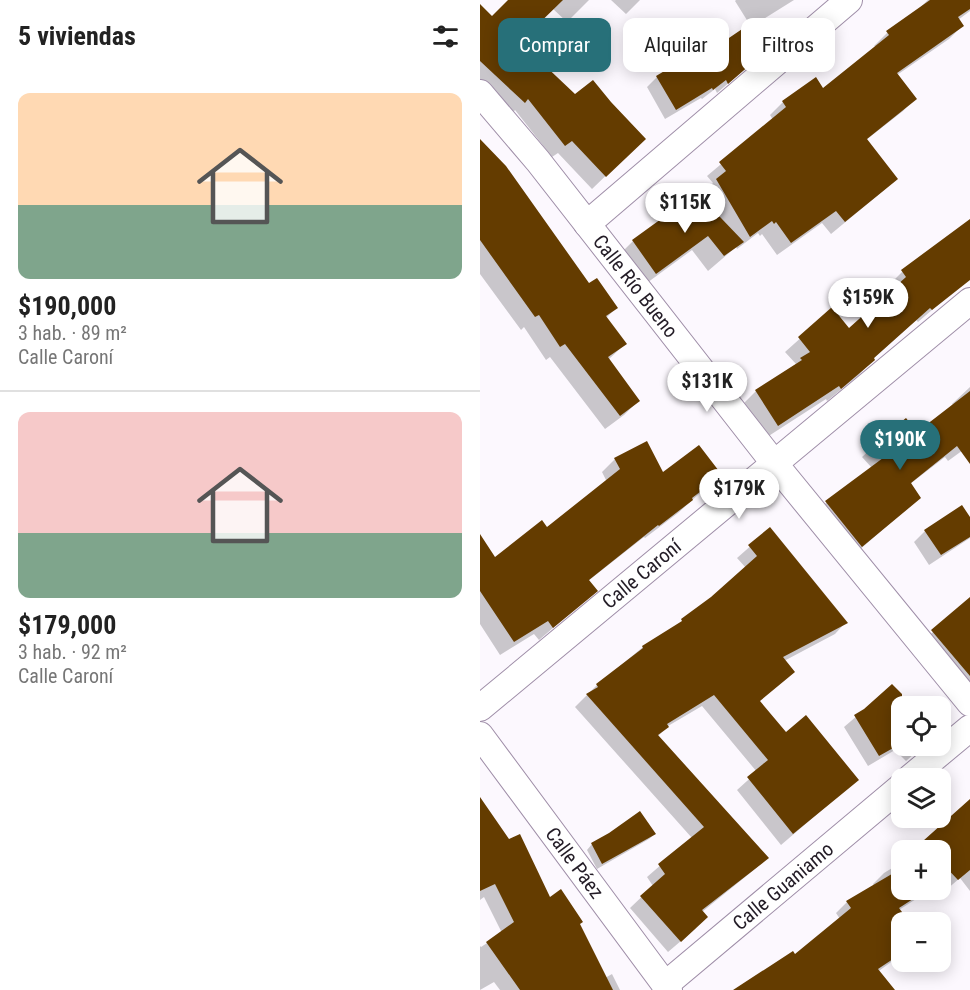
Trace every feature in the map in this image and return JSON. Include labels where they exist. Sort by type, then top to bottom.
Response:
[{"type":"street","points":[[587,224],[849,0]]},
{"type":"street","name":"Calle Río Bueno","points":[[480,93],[538,160],[774,463],[970,703]]},
{"type":"street","name":"Calle Caroní","points":[[480,708],[970,301]]},
{"type":"street","points":[[922,768],[970,728]]},
{"type":"street","name":"Calle Páez","points":[[480,735],[667,988]]},
{"type":"street","name":"Calle Guaniamo","points":[[667,988],[891,795]]},
{"type":"building","points":[[508,0],[563,0],[545,18],[498,18],[498,72],[552,72],[575,94],[593,80],[646,139],[606,177],[572,141],[565,146],[528,99],[525,103],[480,61],[480,4],[492,16]]},
{"type":"building","points":[[930,0],[970,0],[970,9],[958,17],[964,26],[897,73],[917,99],[867,139],[898,179],[845,222],[836,211],[791,243],[776,222],[774,224],[772,221],[750,237],[716,179],[726,171],[719,162],[786,107],[782,101],[816,77],[823,88],[889,35],[886,31]]},
{"type":"building","points":[[741,30],[742,72],[728,84],[726,80],[713,90],[712,88],[676,110],[656,76],[663,72],[729,72],[729,38]]},
{"type":"building","points":[[480,139],[506,166],[589,283],[597,278],[618,308],[606,316],[627,344],[608,357],[640,401],[620,416],[565,344],[560,347],[539,315],[535,317],[480,240]]},
{"type":"building","points":[[697,193],[744,242],[724,256],[708,236],[656,274],[632,240]]},
{"type":"building","points":[[970,219],[970,280],[932,310],[930,308],[841,389],[839,386],[778,426],[755,390],[802,360],[800,358],[810,352],[798,337],[832,307],[849,328],[906,277],[901,270]]},
{"type":"building","points":[[970,391],[970,464],[957,446],[911,483],[921,498],[862,547],[825,501],[883,458],[873,445],[906,418],[917,432]]},
{"type":"building","points":[[647,441],[663,472],[699,445],[722,475],[589,580],[598,591],[553,628],[548,621],[514,642],[480,591],[480,534],[495,557],[542,520],[547,527],[620,469],[614,458]]},
{"type":"building","points":[[962,505],[970,517],[970,537],[941,555],[924,530]]},
{"type":"building","points":[[770,527],[848,623],[783,657],[795,672],[760,701],[786,732],[806,715],[859,780],[793,834],[747,777],[768,760],[714,695],[667,724],[669,727],[658,735],[769,858],[702,910],[708,917],[681,942],[640,896],[665,874],[658,864],[704,827],[586,694],[598,687],[596,684],[643,648],[642,646],[682,621],[681,619],[711,597],[757,556],[748,545]]},
{"type":"building","points":[[970,597],[970,676],[931,630]]},
{"type":"building","points":[[892,684],[902,694],[902,696],[891,696],[891,749],[879,756],[854,715]]},
{"type":"building","points":[[480,797],[509,839],[520,834],[550,897],[561,889],[583,922],[580,924],[613,990],[520,990],[486,942],[514,922],[495,884],[480,891]]},
{"type":"building","points":[[970,799],[970,870],[958,880],[951,873],[951,840],[924,840],[938,828],[951,828],[951,816]]},
{"type":"building","points":[[640,811],[656,834],[602,864],[591,843]]},
{"type":"building","points":[[891,874],[891,900],[911,900],[899,908],[902,912],[891,912],[891,960],[878,969],[895,990],[733,990],[793,951],[795,954],[851,908],[846,901]]}]
